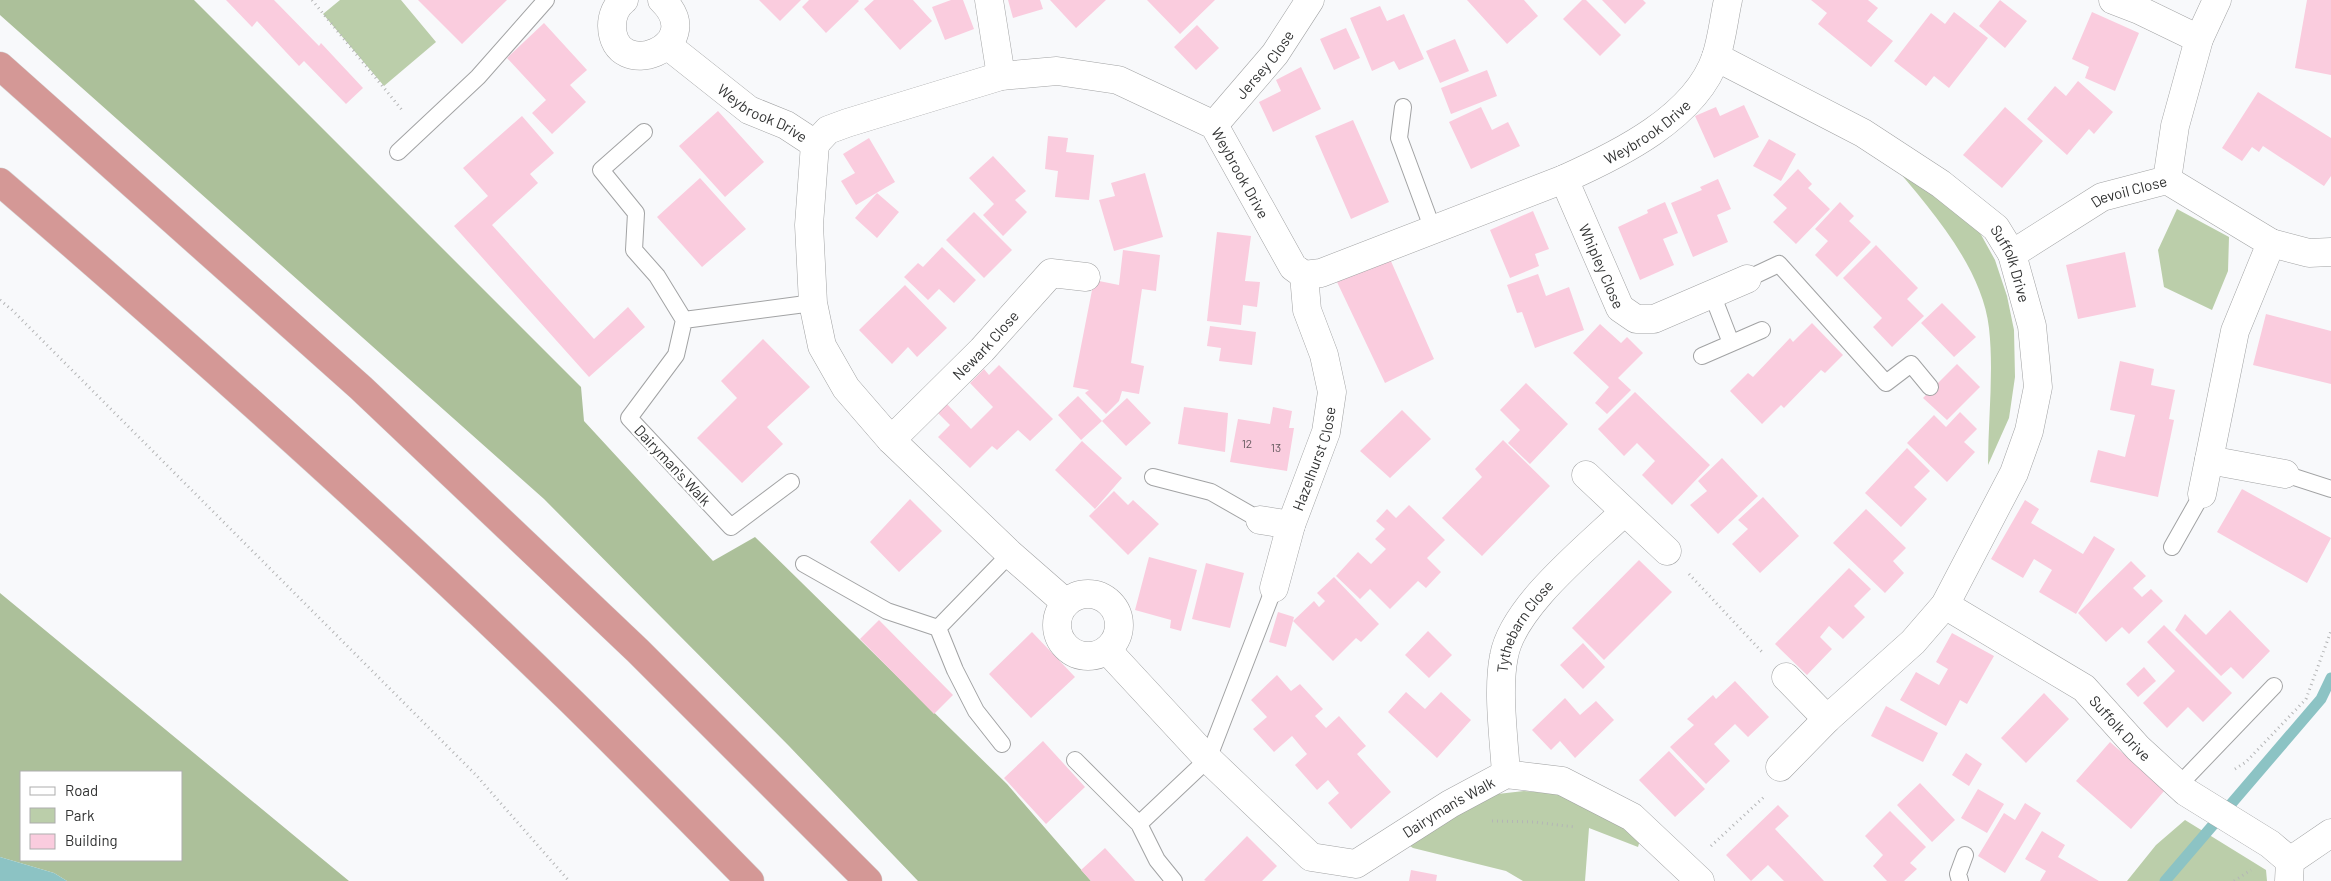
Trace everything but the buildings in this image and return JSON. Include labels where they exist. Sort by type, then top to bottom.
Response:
[{"type":"highway","points":[[0,66],[360,388],[638,651],[868,881]]},
{"type":"highway","points":[[0,182],[135,298],[357,499],[572,702],[750,881]]},
{"type":"street","points":[[614,3],[612,19],[614,39],[629,54],[639,57],[659,52],[673,36],[673,15],[662,0]]},
{"type":"street","points":[[988,0],[1001,76]]},
{"type":"street","name":"Jersey Close","points":[[1214,126],[1275,54],[1310,0]]},
{"type":"street","name":"Weybrook Drive","points":[[667,45],[749,110],[786,125],[815,144],[828,130],[847,123],[1001,76],[1057,71],[1118,80],[1214,126],[1284,253],[1293,267],[1304,275],[1321,273],[1564,179],[1603,162],[1656,129],[1685,105],[1702,83],[1716,57],[1728,0]]},
{"type":"street","points":[[2113,0],[2140,10],[2199,39]]},
{"type":"street","points":[[2167,180],[2176,126],[2199,39],[2217,0]]},
{"type":"street","name":"Suffolk Drive","points":[[1716,57],[1863,133],[1933,179],[1996,228],[2012,254],[2032,326],[2038,387],[2029,431],[2014,473],[1945,605],[1914,642],[1827,719],[1780,767]]},
{"type":"street","points":[[815,144],[809,226],[813,303],[822,346],[846,388],[891,440],[1010,554],[1066,603]]},
{"type":"street","name":"Whipley Close","points":[[1564,179],[1620,308],[1636,319],[1654,319],[1747,279]]},
{"type":"street","name":"Devoil Close","points":[[2012,254],[2102,197],[2167,180],[2272,243],[2309,252],[2331,252]]},
{"type":"street","points":[[2202,494],[2235,331],[2272,243]]},
{"type":"street","name":"Newark Close","points":[[891,440],[982,350],[1051,273],[1086,277]]},
{"type":"street","name":"Hazelhurst Close","points":[[1274,588],[1291,525],[1326,432],[1332,392],[1324,355],[1307,310],[1304,275]]},
{"type":"street","points":[[2209,460],[2285,474]]},
{"type":"street","points":[[1586,475],[1666,551]]},
{"type":"street","name":"Tythebarn Close","points":[[1506,774],[1502,705],[1504,656],[1513,630],[1534,600],[1624,512]]},
{"type":"street","name":"Hazelhurst Close","points":[[1260,520],[1291,525]]},
{"type":"street","points":[[1090,593],[1101,596],[1110,602],[1116,609],[1119,629],[1117,638],[1107,650],[1094,655],[1084,656],[1075,653],[1060,639],[1057,628],[1058,617],[1066,603],[1079,595],[1090,593]]},
{"type":"street","name":"Suffolk Drive","points":[[1945,605],[2084,688],[2138,748],[2182,788],[2283,862],[2331,833]]},
{"type":"street","name":"Dairyman's Walk","points":[[1107,650],[1208,759],[1311,857],[1356,864],[1450,804],[1506,774],[1562,781],[1632,817],[1694,874]]},
{"type":"street","points":[[1786,677],[1827,719]]},
{"type":"lane","points":[[398,152],[478,77],[546,0]]},
{"type":"lane","points":[[1404,107],[1399,138],[1434,230]]},
{"type":"lane","points":[[644,132],[601,170],[636,213],[634,250],[657,276],[684,320],[813,303]]},
{"type":"lane","points":[[1747,279],[1779,264],[1886,383],[1911,364],[1930,387]]},
{"type":"lane","points":[[1712,294],[1731,343]]},
{"type":"lane","name":"Dairyman's Walk","points":[[684,320],[676,354],[629,418],[731,527],[791,482]]},
{"type":"lane","points":[[1702,356],[1762,330]]},
{"type":"lane","points":[[2285,474],[2331,489]]},
{"type":"lane","points":[[1153,477],[1211,492],[1260,520]]},
{"type":"lane","points":[[2172,547],[2202,494]]},
{"type":"lane","points":[[938,628],[1010,554]]},
{"type":"lane","points":[[804,564],[886,610],[938,628],[955,670],[976,712],[1002,744]]},
{"type":"lane","points":[[1139,824],[1208,759],[1274,588]]},
{"type":"lane","points":[[2182,788],[2274,686]]},
{"type":"lane","points":[[1075,760],[1139,824],[1157,860],[1174,881]]},
{"type":"lane","points":[[1960,881],[1958,874],[1965,856]]},
{"type":"path","points":[[312,0],[419,132]]},
{"type":"path","points":[[0,300],[476,775],[568,881]]},
{"type":"path","points":[[1666,551],[1786,677]]},
{"type":"path","points":[[1694,874],[1771,790],[1780,767]]},
{"type":"path","points":[[1490,821],[1534,822],[1579,827]]},
{"type":"green space","points":[[0,0],[194,0],[581,387],[584,421],[713,561],[755,537],[1007,784],[1091,881],[918,881],[789,746],[544,499],[0,15]]},
{"type":"green space","points":[[340,0],[401,0],[436,42],[384,86],[323,14]]},
{"type":"green space","points":[[1889,160],[1979,231],[1995,260],[2007,296],[2014,330],[2015,377],[2009,418],[1988,465],[1991,362],[1989,328],[1984,305],[1976,282],[1951,238]]},
{"type":"green space","points":[[2177,209],[2229,237],[2228,271],[2212,310],[2164,287],[2158,250]]},
{"type":"green space","points":[[0,593],[349,881],[67,881],[54,873],[0,857]]},
{"type":"green space","points":[[1524,791],[1572,795],[1610,817],[1640,840],[1638,847],[1589,828],[1585,881],[1523,881],[1506,871],[1413,848],[1398,838],[1480,796]]},
{"type":"green space","points":[[2185,820],[2266,870],[2267,881],[2127,881],[2156,845]]},
{"type":"water","points":[[0,857],[54,873],[67,881],[0,881]]},
{"type":"waterway","points":[[2165,881],[2321,699],[2331,678]]}]
